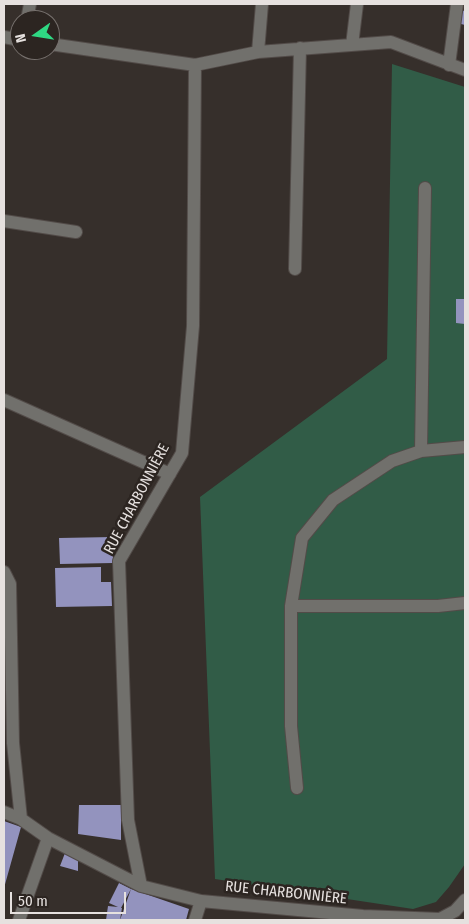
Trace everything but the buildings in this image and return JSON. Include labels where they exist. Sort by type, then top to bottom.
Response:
[{"type":"street","points":[[258,52],[262,4]]},
{"type":"street","points":[[352,45],[356,4]]},
{"type":"street","points":[[449,65],[457,4]]},
{"type":"street","points":[[60,45],[195,65],[258,52],[391,42],[465,70]]},
{"type":"street","points":[[295,269],[300,48]]},
{"type":"street","name":"RUE CHARBONNIÈRE","points":[[195,65],[193,326],[182,454],[119,561],[128,820],[141,886],[201,901],[363,918],[440,919],[455,910],[465,900]]},
{"type":"street","points":[[420,451],[425,188]]},
{"type":"street","points":[[4,221],[76,232]]},
{"type":"street","points":[[4,400],[170,474]]},
{"type":"street","points":[[297,788],[291,726],[291,606],[302,538],[333,500],[392,461],[420,451],[465,447]]},
{"type":"street","points":[[4,572],[10,584],[7,687],[8,741],[21,819]]},
{"type":"street","points":[[291,606],[438,606],[465,603]]},
{"type":"street","points":[[4,812],[21,819],[48,838],[141,886]]},
{"type":"street","points":[[19,920],[48,838]]},
{"type":"street","points":[[195,920],[201,901]]},
{"type":"green space","points":[[392,64],[465,87],[465,864],[436,902],[413,909],[215,879],[200,497],[387,359]]}]
